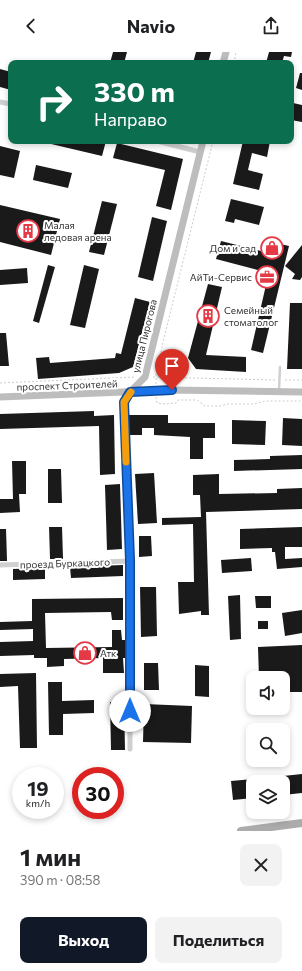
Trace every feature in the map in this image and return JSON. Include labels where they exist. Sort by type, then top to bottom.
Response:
[{"type":"main road","points":[[241,831],[302,823]]},
{"type":"street","points":[[168,144],[200,152]]},
{"type":"street","name":"улица Пирогова","points":[[130,749],[130,560],[123,415],[124,402],[130,392],[145,377],[202,144]]},
{"type":"street","name":"проспект Строителей","points":[[0,397],[156,391],[302,392]]},
{"type":"street","name":"проезд Буркацкого","points":[[0,565],[130,560]]},
{"type":"lane","points":[[278,392],[280,367]]},
{"type":"path","points":[[212,144],[157,367],[157,403],[166,404],[176,403],[178,400],[197,400],[205,406],[220,406],[228,404],[253,404],[266,401],[302,401]]},
{"type":"building","points":[[113,52],[127,52],[125,60],[111,60]]},
{"type":"building","points":[[196,52],[211,52],[209,60],[194,60]]},
{"type":"building","points":[[269,52],[292,52],[291,57],[284,56],[283,60],[267,60]]},
{"type":"building","points":[[0,69],[8,71],[8,89],[0,87]]},
{"type":"building","points":[[300,73],[302,73],[302,90],[296,88]]},
{"type":"building","points":[[294,103],[302,105],[302,122],[294,121]]},
{"type":"building","points":[[51,144],[105,144],[102,156]]},
{"type":"building","points":[[117,144],[121,144],[183,159],[171,210],[156,206],[165,170],[113,158]]},
{"type":"building","points":[[242,144],[269,144],[267,157],[252,153],[248,170],[263,174],[259,190],[233,184]]},
{"type":"building","points":[[0,146],[20,151],[14,178],[0,175]]},
{"type":"building","points":[[36,165],[72,173],[68,188],[33,180]]},
{"type":"building","points":[[231,199],[264,207],[259,225],[235,219],[234,223],[225,221]]},
{"type":"building","points":[[102,201],[117,204],[104,255],[89,252]]},
{"type":"building","name":"Малая ледовая арена","points":[[0,205],[60,219],[51,255],[0,242]]},
{"type":"building","points":[[152,217],[167,221],[153,281],[138,277]]},
{"type":"building","points":[[221,241],[269,253],[272,242],[289,246],[263,353],[251,350],[266,285],[262,284],[265,272],[216,259]]},
{"type":"building","points":[[302,245],[302,277],[300,280],[292,279],[295,274],[285,266]]},
{"type":"building","points":[[48,265],[55,267],[39,323],[33,321]]},
{"type":"building","points":[[84,265],[99,269],[85,328],[70,325]]},
{"type":"building","points":[[27,268],[28,283],[0,285],[0,270]]},
{"type":"building","points":[[208,284],[222,287],[206,355],[246,357],[246,372],[196,369],[188,358]]},
{"type":"building","points":[[135,298],[150,302],[133,367],[119,373],[38,379],[36,358],[49,357],[50,363],[115,358],[116,353],[121,354]]},
{"type":"building","points":[[290,303],[302,303],[302,369],[287,369]]},
{"type":"building","points":[[0,333],[6,333],[9,366],[0,366]]},
{"type":"building","points":[[94,411],[94,416],[114,415],[115,474],[100,475],[99,426],[0,429],[0,414]]},
{"type":"building","points":[[129,415],[168,415],[168,423],[215,423],[215,438],[203,438],[203,459],[190,459],[190,437],[154,435],[154,428],[142,428],[142,435],[129,435]]},
{"type":"building","points":[[283,418],[302,419],[302,446],[282,445]]},
{"type":"building","points":[[232,420],[266,421],[265,445],[232,444]]},
{"type":"building","points":[[302,455],[302,469],[234,471],[234,460],[270,459],[270,456]]},
{"type":"building","points":[[12,461],[26,461],[26,494],[19,494],[20,512],[0,513],[0,499],[13,499]]},
{"type":"building","points":[[48,469],[61,469],[62,503],[48,503]]},
{"type":"building","points":[[154,473],[157,523],[138,524],[135,474]]},
{"type":"building","points":[[219,474],[219,494],[277,493],[277,489],[302,488],[302,509],[206,512],[209,615],[201,615],[201,611],[179,614],[178,582],[194,582],[193,524],[162,525],[162,518],[201,517],[200,495],[193,495],[193,475]]},
{"type":"building","points":[[120,484],[122,549],[107,550],[105,485]]},
{"type":"building","points":[[49,527],[62,527],[63,559],[50,559]]},
{"type":"building","points":[[302,527],[302,547],[285,547],[285,559],[302,558],[302,567],[277,569],[275,552],[272,552],[272,548],[240,549],[240,529]]},
{"type":"building","points":[[0,529],[6,529],[7,561],[0,561]]},
{"type":"building","points":[[139,536],[151,536],[152,556],[139,557]]},
{"type":"building","points":[[251,558],[252,571],[222,573],[221,560]]},
{"type":"building","points":[[123,565],[123,576],[71,578],[70,567]]},
{"type":"building","points":[[45,568],[45,579],[13,580],[13,569]]},
{"type":"building","points":[[140,587],[156,587],[157,636],[141,637]]},
{"type":"building","points":[[240,595],[241,639],[230,640],[228,596]]},
{"type":"building","points":[[255,596],[271,596],[271,608],[256,608]]},
{"type":"building","points":[[123,598],[123,620],[112,620],[111,612],[45,613],[46,648],[112,647],[112,630],[121,630],[122,640],[126,640],[126,658],[123,658],[124,673],[103,673],[103,658],[64,659],[64,666],[47,667],[47,658],[34,658],[34,655],[0,656],[0,642],[33,641],[33,629],[0,630],[0,622],[32,621],[32,599]]},
{"type":"building","points":[[302,610],[302,633],[285,636],[282,613]]},
{"type":"building","points":[[258,621],[268,621],[268,629],[258,629]]},
{"type":"building","points":[[302,645],[302,692],[290,692],[290,671],[259,671],[258,647]]},
{"type":"building","points":[[144,663],[158,663],[159,690],[144,690]]},
{"type":"building","points":[[195,665],[209,666],[209,697],[195,696]]},
{"type":"building","points":[[36,673],[37,748],[20,748],[18,686],[0,687],[0,674]]},
{"type":"building","points":[[48,682],[62,682],[62,701],[94,700],[94,713],[63,714],[63,735],[49,735]]},
{"type":"building","points":[[110,702],[124,702],[125,750],[111,750]]},
{"type":"building","points":[[144,704],[192,706],[191,743],[143,742]]},
{"type":"building","points":[[302,774],[302,793],[290,794],[290,775]]},
{"type":"building","points":[[246,780],[246,799],[233,800],[231,781]]},
{"type":"slow traffic","points":[[126,462],[123,415],[124,402],[131,392]]},
{"type":"place","name":"Малая ледовая арена","points":[[28,231]]},
{"type":"place","name":"Дом и сад","points":[[272,248]]},
{"type":"place","name":"АйТи-Сервис","points":[[267,277]]},
{"type":"place","name":"Семейный стоматолог","points":[[208,316]]},
{"type":"place","name":"Атк","points":[[85,653]]},
{"type":"route","points":[[130,711],[130,560],[123,415],[124,402],[130,392],[172,390]]}]
